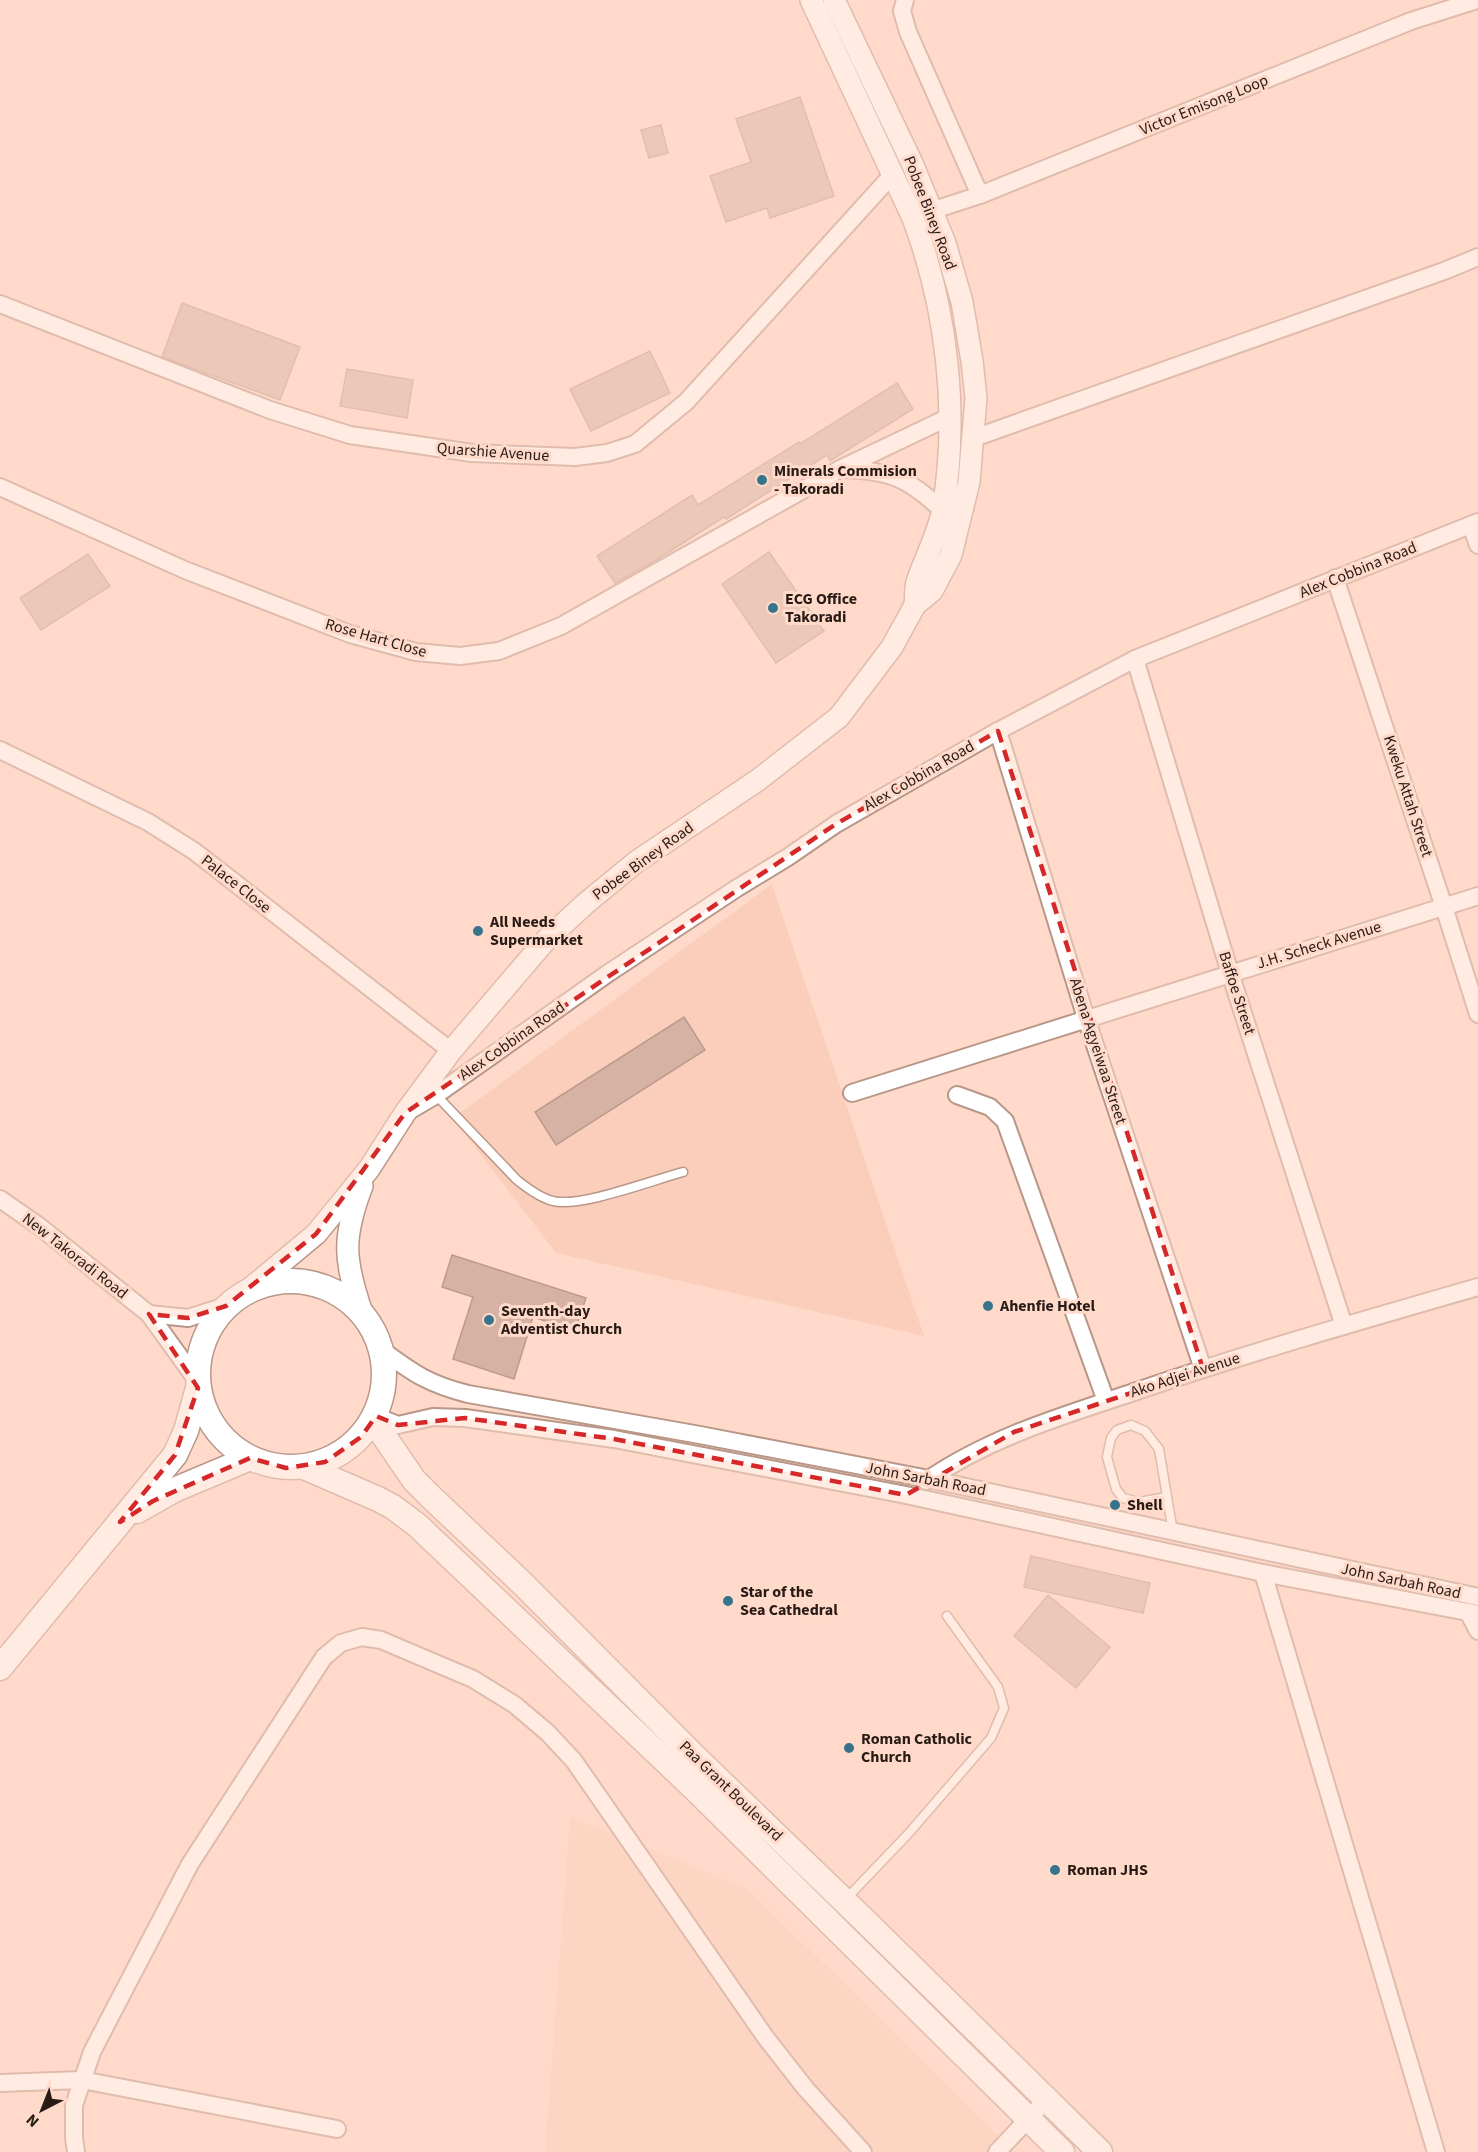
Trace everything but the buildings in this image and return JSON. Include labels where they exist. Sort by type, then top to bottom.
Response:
[{"type":"main road","points":[[0,1668],[175,1455],[186,1431],[198,1385],[198,1361],[203,1341],[212,1322],[226,1306],[246,1292],[266,1283],[307,1282],[328,1288],[346,1299],[362,1313],[374,1330],[382,1350],[385,1373],[383,1395],[374,1418],[361,1437],[344,1452],[325,1462],[304,1467],[286,1468],[267,1465],[231,1446],[216,1430],[205,1410],[198,1385]]},
{"type":"main road","name":"Paa Grant Boulevard","points":[[374,1418],[414,1480],[524,1585],[693,1755],[1100,2152]]},
{"type":"main road","points":[[120,1522],[163,1496],[250,1458]]},
{"type":"main road","name":"Paa Grant Boulevard","points":[[304,1467],[378,1499],[417,1525],[694,1789],[1062,2152]]},
{"type":"street","name":"Pobee Biney Road","points":[[811,0],[924,248],[940,315],[947,372],[951,437],[942,510],[916,584],[915,605]]},
{"type":"street","name":"Pobee Biney Road","points":[[369,1169],[405,1113],[452,1051],[545,941],[636,862],[758,780],[839,717],[892,647],[915,605],[932,591],[951,555],[969,482],[976,398],[962,302],[945,243],[912,164],[834,0]]},
{"type":"street","points":[[905,0],[902,11],[908,32],[980,195]]},
{"type":"street","name":"Victor Emisong Loop","points":[[931,211],[980,195],[1411,21],[1477,0]]},
{"type":"street","name":"Quarshie Avenue","points":[[0,304],[270,410],[350,435],[472,453],[575,457],[607,453],[635,444],[686,402],[892,174]]},
{"type":"street","points":[[974,438],[1444,272],[1478,257]]},
{"type":"street","name":"Rose Hart Close","points":[[0,487],[185,570],[350,634],[416,652],[460,656],[499,651],[561,626],[840,469],[949,417]]},
{"type":"street","points":[[840,469],[870,470],[894,476],[920,489],[942,510]]},
{"type":"street","points":[[1475,524],[1478,545]]},
{"type":"street","name":"Alex Cobbina Road","points":[[405,1113],[436,1095],[607,974],[836,824],[998,731],[1135,659],[1475,524]]},
{"type":"street","name":"Kweku Attah Street","points":[[1335,578],[1478,1014]]},
{"type":"street","name":"Baffoe Street","points":[[1135,659],[1230,973],[1344,1326]]},
{"type":"street","name":"Abena Agyeiwaa Street","points":[[998,731],[1086,1018],[1203,1369]]},
{"type":"street","name":"Palace Close","points":[[0,750],[148,822],[194,851],[452,1051]]},
{"type":"street","name":"J.H. Scheck Avenue","points":[[852,1093],[1478,896]]},
{"type":"street","points":[[957,1095],[990,1107],[1005,1121],[1106,1401]]},
{"type":"street","points":[[246,1292],[316,1234],[369,1169]]},
{"type":"street","points":[[362,1313],[350,1279],[347,1231],[369,1169]]},
{"type":"street","name":"New Takoradi Road","points":[[0,1199],[39,1226],[149,1314],[198,1385]]},
{"type":"street","name":"Ako Adjei Avenue","points":[[906,1495],[976,1450],[1014,1432],[1203,1369],[1478,1287]]},
{"type":"street","points":[[149,1314],[188,1318],[226,1306]]},
{"type":"street","name":"John Sarbah Road","points":[[382,1350],[416,1375],[436,1385],[468,1394],[929,1479],[1478,1597]]},
{"type":"street","name":"John Sarbah Road","points":[[374,1418],[398,1425],[434,1417],[465,1418],[614,1439],[906,1495],[1263,1573],[1473,1613]]},
{"type":"street","points":[[1263,1573],[1436,2152]]},
{"type":"street","points":[[1473,1613],[1478,1631]]},
{"type":"street","points":[[76,2152],[75,2105],[92,2052],[190,1864],[324,1658],[341,1643],[362,1637],[381,1640],[472,1679],[515,1705],[548,1733],[574,1761],[766,2038],[806,2089],[863,2152]]},
{"type":"street","points":[[0,2083],[82,2080],[336,2129]]},
{"type":"street","points":[[997,2152],[1046,2100]]},
{"type":"lane","points":[[436,1095],[517,1180],[530,1191],[553,1201],[577,1202],[682,1172]]},
{"type":"lane","points":[[1167,1497],[1139,1502],[1123,1498],[1116,1489],[1107,1457],[1111,1438],[1117,1430],[1131,1425],[1144,1431],[1159,1449],[1173,1532]]},
{"type":"lane","points":[[844,1901],[909,1833],[991,1738],[1004,1708],[998,1687],[947,1616]]},
{"type":"highlighted area","points":[[998,731],[1203,1369],[1014,1432],[906,1495],[614,1439],[465,1418],[398,1425],[376,1416],[361,1437],[325,1462],[286,1468],[250,1458],[153,1501],[120,1522],[175,1455],[198,1388],[149,1314],[188,1318],[226,1306],[316,1234],[405,1113],[836,824]]},
{"type":"shaded area","points":[[772,884],[924,1336],[556,1253],[453,1118]]},
{"type":"shaded area","points":[[570,1817],[748,1889],[1015,2152],[545,2152]]},
{"type":"place","name":"Minerals Commision - Takoradi","points":[[762,480]]},
{"type":"place","name":"ECG Office Takoradi","points":[[773,608]]},
{"type":"place","name":"All Needs Supermarket","points":[[478,931]]},
{"type":"place","name":"Ahenfie Hotel","points":[[988,1306]]},
{"type":"place","name":"Seventh-day Adventist Church","points":[[489,1320]]},
{"type":"place","name":"Shell","points":[[1115,1505]]},
{"type":"place","name":"Star of the Sea Cathedral","points":[[728,1601]]},
{"type":"place","name":"Roman Catholic Church","points":[[849,1748]]},
{"type":"place","name":"Roman JHS","points":[[1055,1870]]}]
